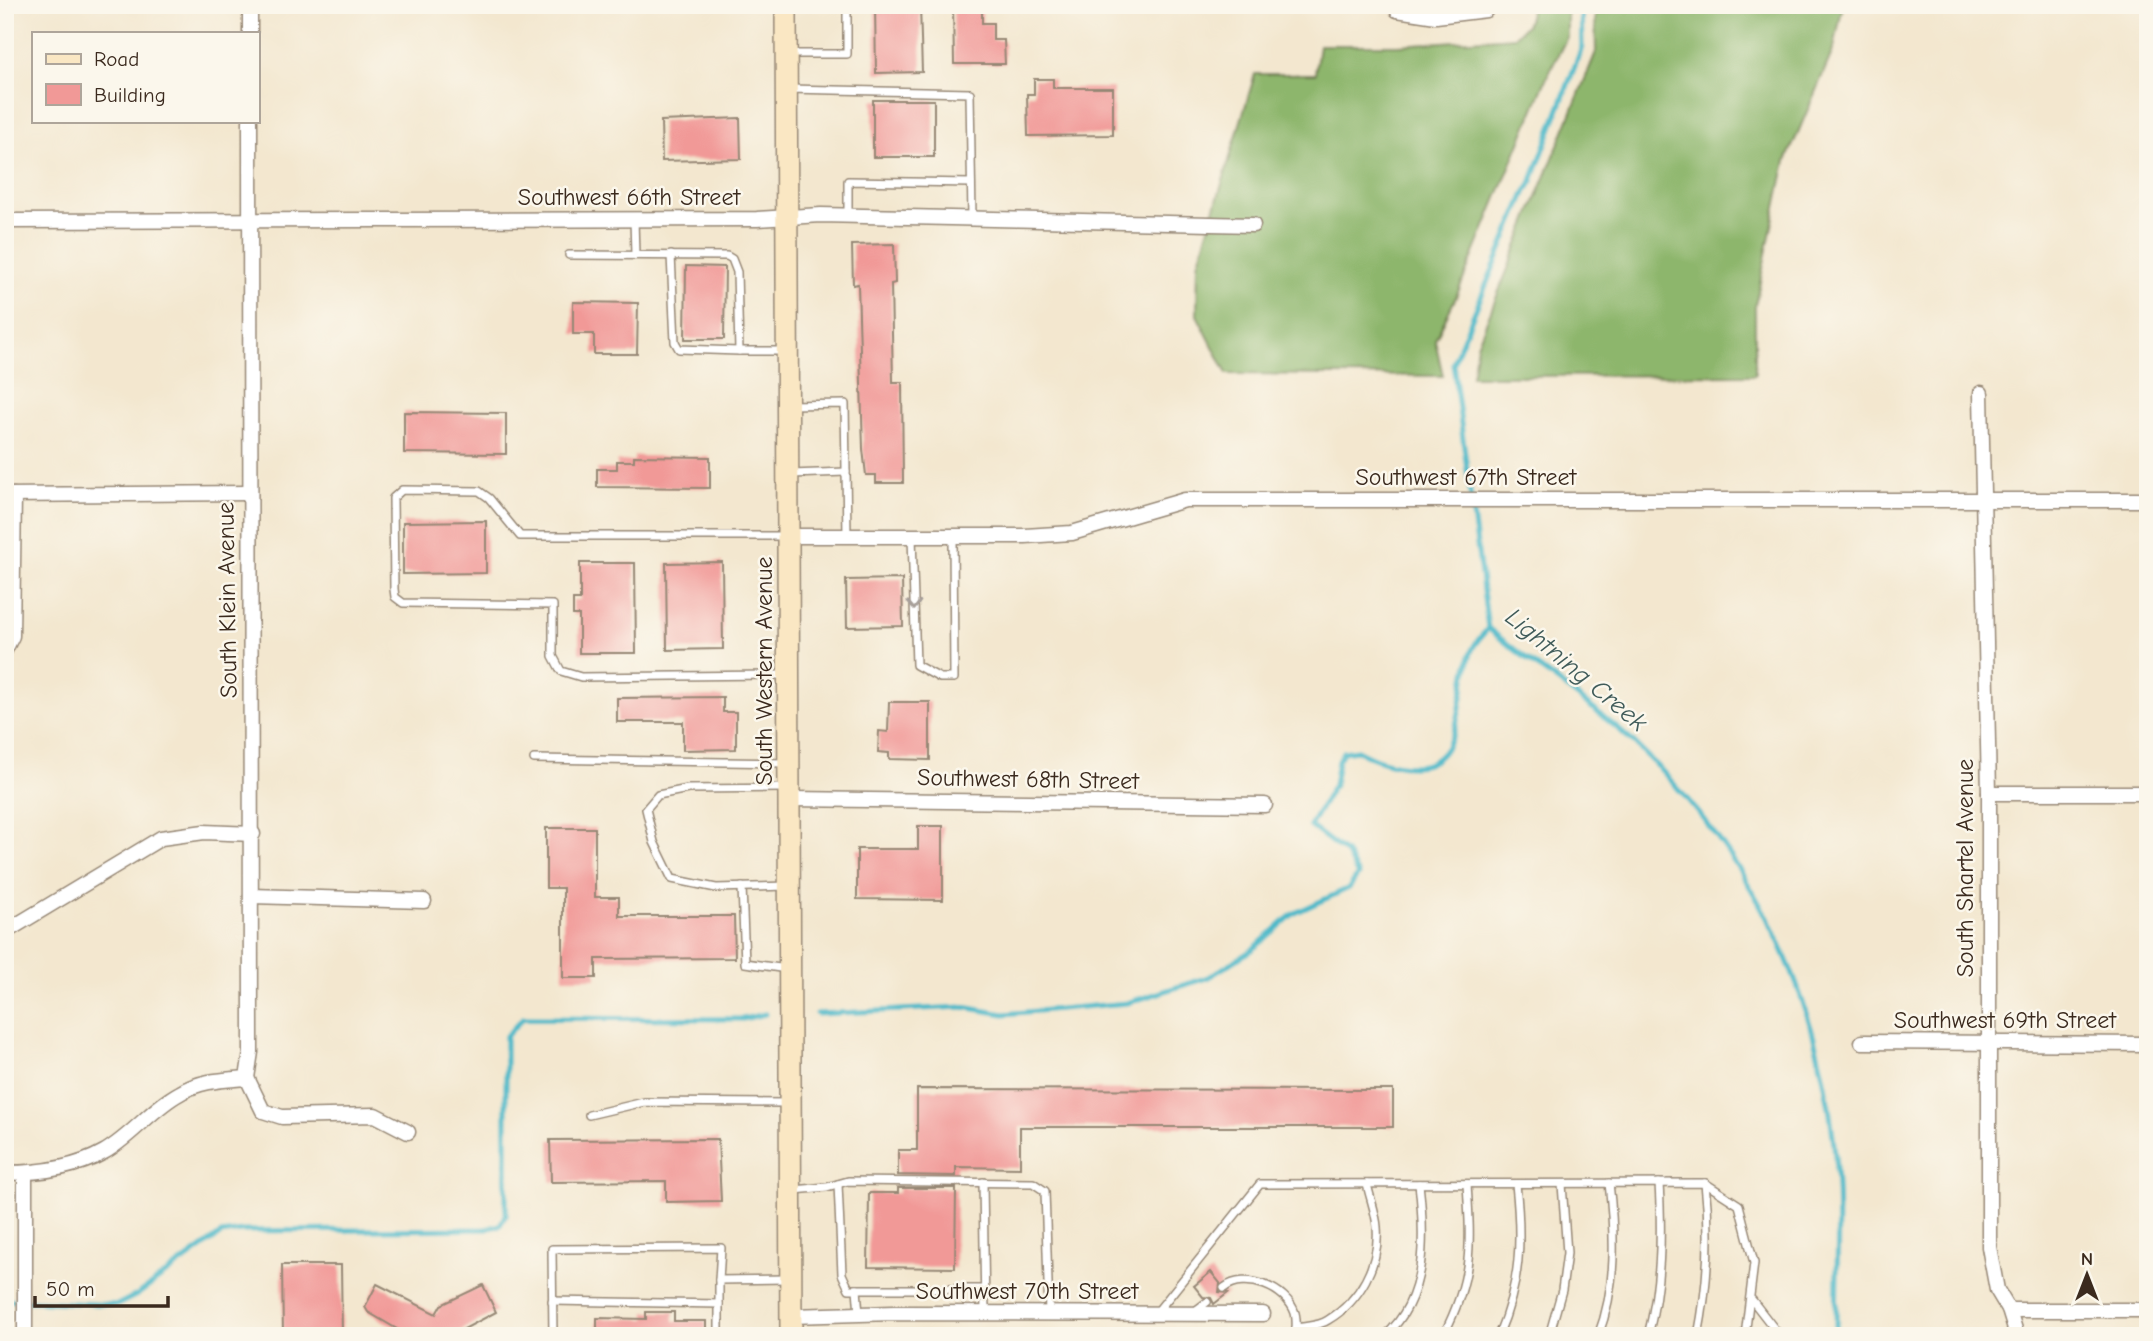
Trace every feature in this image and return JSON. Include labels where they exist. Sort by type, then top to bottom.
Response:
[{"type":"main road","name":"South Western Avenue","points":[[786,5],[790,474],[791,1326]]},
{"type":"street","points":[[250,5],[250,32]]},
{"type":"street","points":[[1394,5],[1397,9],[1436,16],[1486,9]]},
{"type":"street","name":"South Klein Avenue","points":[[247,1078],[251,1052],[253,834],[249,493],[250,122]]},
{"type":"street","name":"Southwest 66th Street","points":[[5,221],[251,222],[848,215],[1253,225]]},
{"type":"street","name":"South Shartel Avenue","points":[[1980,393],[1989,793],[1989,1247],[1997,1290],[2009,1310],[2017,1336]]},
{"type":"street","points":[[5,650],[12,636],[10,495],[249,493]]},
{"type":"street","name":"Southwest 67th Street","points":[[790,536],[953,537],[1072,533],[1185,500],[2148,500]]},
{"type":"street","name":"Southwest 68th Street","points":[[790,793],[1265,805]]},
{"type":"street","points":[[1989,793],[2148,793]]},
{"type":"street","points":[[5,932],[161,838],[204,832],[253,834]]},
{"type":"street","points":[[251,896],[424,901]]},
{"type":"street","name":"Southwest 69th Street","points":[[1862,1042],[1988,1045],[2148,1044]]},
{"type":"street","points":[[5,1172],[25,1172],[80,1163],[105,1152],[179,1093],[210,1080],[247,1078],[264,1111],[282,1117],[375,1115],[408,1132]]},
{"type":"street","points":[[25,1172],[25,1336]]},
{"type":"street","points":[[2009,1310],[2148,1310]]},
{"type":"street","name":"Southwest 70th Street","points":[[791,1326],[859,1314],[1263,1314]]},
{"type":"lane","points":[[787,54],[847,54],[847,5]]},
{"type":"lane","points":[[787,89],[970,93],[972,218]]},
{"type":"lane","points":[[848,215],[848,181],[971,183]]},
{"type":"lane","points":[[635,219],[635,255]]},
{"type":"lane","points":[[569,255],[732,258],[737,272],[739,351]]},
{"type":"lane","points":[[671,255],[675,342],[679,349],[789,351]]},
{"type":"lane","points":[[789,405],[845,404],[847,536]]},
{"type":"lane","points":[[790,474],[846,472]]},
{"type":"lane","points":[[790,536],[520,536],[489,498],[479,491],[402,490],[393,498],[394,589],[395,597],[402,603],[553,605],[555,663],[561,671],[581,677],[790,675]]},
{"type":"lane","points":[[912,537],[916,665],[940,678],[954,678],[953,537]]},
{"type":"lane","points":[[534,759],[790,763]]},
{"type":"lane","points":[[790,793],[688,789],[658,795],[646,809],[654,842],[672,879],[716,888],[790,886]]},
{"type":"lane","points":[[741,887],[745,963],[791,970]]},
{"type":"lane","points":[[589,1115],[644,1102],[791,1103]]},
{"type":"lane","points":[[791,1190],[848,1181],[1032,1182],[1045,1191],[1049,1314]]},
{"type":"lane","points":[[983,1182],[985,1313]]},
{"type":"lane","points":[[1598,1336],[1606,1314],[1613,1270],[1614,1226],[1609,1183]]},
{"type":"lane","points":[[1648,1336],[1659,1287],[1662,1243],[1658,1183]]},
{"type":"lane","points":[[1698,1336],[1704,1304],[1709,1224],[1705,1183]]},
{"type":"lane","points":[[1156,1314],[1260,1184],[1705,1183],[1739,1205],[1754,1263],[1752,1300],[1745,1336]]},
{"type":"lane","points":[[838,1184],[842,1274],[849,1289],[985,1289]]},
{"type":"lane","points":[[1224,1288],[1232,1281],[1249,1279],[1268,1287],[1291,1305],[1296,1314],[1296,1332],[1326,1322],[1349,1304],[1366,1282],[1376,1255],[1377,1227],[1367,1184]]},
{"type":"lane","points":[[1385,1336],[1411,1297],[1421,1269],[1425,1234],[1419,1184]]},
{"type":"lane","points":[[1443,1336],[1458,1307],[1469,1269],[1467,1184]]},
{"type":"lane","points":[[1498,1336],[1518,1278],[1521,1238],[1516,1184]]},
{"type":"lane","points":[[1549,1336],[1562,1290],[1567,1254],[1562,1184]]},
{"type":"lane","points":[[553,1336],[552,1249],[721,1248],[719,1336]]},
{"type":"lane","points":[[719,1280],[791,1279]]},
{"type":"lane","points":[[857,1289],[859,1314]]},
{"type":"lane","points":[[1752,1300],[1780,1336]]},
{"type":"lane","points":[[552,1301],[719,1304]]},
{"type":"lane","points":[[1192,1314],[1207,1302]]},
{"type":"lane","points":[[1769,1336],[1771,1324]]},
{"type":"green space","points":[[1532,5],[1567,5],[1567,37],[1547,77],[1456,297],[1435,340],[1443,376],[1227,374],[1197,315],[1198,264],[1255,74],[1315,74],[1319,45],[1399,45],[1514,37],[1527,24]]},
{"type":"green space","points":[[1595,5],[1843,5],[1834,48],[1786,161],[1755,305],[1755,375],[1472,376],[1477,345],[1596,52]]},
{"type":"building","points":[[875,5],[920,5],[922,72],[876,73]]},
{"type":"building","points":[[953,5],[982,5],[982,23],[993,23],[993,40],[1004,40],[1005,64],[954,64]]},
{"type":"building","points":[[1034,79],[1053,79],[1053,88],[1113,88],[1113,135],[1028,136],[1027,94],[1034,94]]},
{"type":"building","points":[[873,100],[934,100],[934,157],[873,157]]},
{"type":"building","points":[[740,118],[741,159],[662,161],[661,121]]},
{"type":"building","points":[[894,244],[895,283],[891,284],[893,382],[902,382],[903,483],[876,483],[876,475],[866,475],[863,449],[858,284],[853,285],[852,245]]},
{"type":"building","points":[[686,266],[725,267],[724,339],[685,339]]},
{"type":"building","points":[[573,302],[638,303],[637,354],[594,354],[594,334],[573,334]]},
{"type":"building","points":[[404,412],[506,413],[506,454],[404,453]]},
{"type":"building","points":[[634,456],[710,457],[710,488],[597,487],[597,469],[617,469],[617,461],[634,461]]},
{"type":"building","points":[[486,521],[486,573],[403,574],[403,522]]},
{"type":"building","points":[[722,562],[723,649],[667,650],[666,563]]},
{"type":"building","points":[[580,563],[635,563],[636,653],[579,653],[579,615],[573,615],[573,600],[580,600]]},
{"type":"building","points":[[902,579],[903,626],[847,627],[846,580]]},
{"type":"building","points":[[723,697],[723,712],[736,712],[736,749],[683,750],[683,722],[617,722],[617,698]]},
{"type":"building","points":[[889,702],[930,702],[930,760],[889,759],[889,753],[878,752],[879,731],[888,732]]},
{"type":"building","points":[[918,826],[943,826],[943,900],[857,899],[857,849],[918,849]]},
{"type":"building","points":[[546,828],[595,828],[595,897],[619,897],[619,916],[734,916],[735,958],[596,959],[596,978],[563,978],[563,888],[546,888]]},
{"type":"building","points":[[917,1089],[1393,1090],[1393,1127],[1020,1127],[1020,1168],[956,1167],[956,1176],[898,1175],[898,1150],[917,1150]]},
{"type":"building","points":[[718,1139],[721,1201],[666,1202],[666,1181],[551,1182],[550,1140]]},
{"type":"building","points":[[898,1188],[956,1188],[955,1268],[868,1267],[869,1193],[898,1193]]},
{"type":"building","points":[[282,1265],[341,1265],[342,1336],[283,1336]]},
{"type":"building","points":[[1211,1272],[1220,1283],[1219,1292],[1228,1293],[1214,1304],[1211,1298],[1203,1297],[1194,1286]]},
{"type":"building","points":[[377,1284],[436,1314],[441,1305],[483,1285],[496,1312],[451,1336],[409,1336],[368,1312],[365,1307]]},
{"type":"building","points":[[646,1312],[674,1312],[674,1321],[706,1321],[706,1336],[597,1336],[597,1318],[646,1319]]},
{"type":"waterway","name":"Lightning Creek","points":[[1581,5],[1582,47],[1530,186],[1453,363],[1488,628],[1617,728],[1675,785],[1712,830],[1744,877],[1771,926],[1794,977],[1812,1031],[1825,1087],[1834,1145],[1837,1193],[1836,1336]]},
{"type":"waterway","points":[[817,1014],[963,1007],[1004,1014],[1127,1003],[1209,977],[1252,950],[1293,914],[1349,888],[1358,875],[1347,854],[1310,826],[1334,785],[1338,761],[1343,752],[1357,750],[1384,762],[1414,766],[1431,762],[1443,753],[1457,722],[1472,650],[1488,628]]},
{"type":"waterway","points":[[5,1300],[117,1305],[137,1295],[221,1234],[242,1231],[486,1229],[500,1225],[506,1215],[506,1036],[523,1018],[743,1019],[765,1014]]}]
